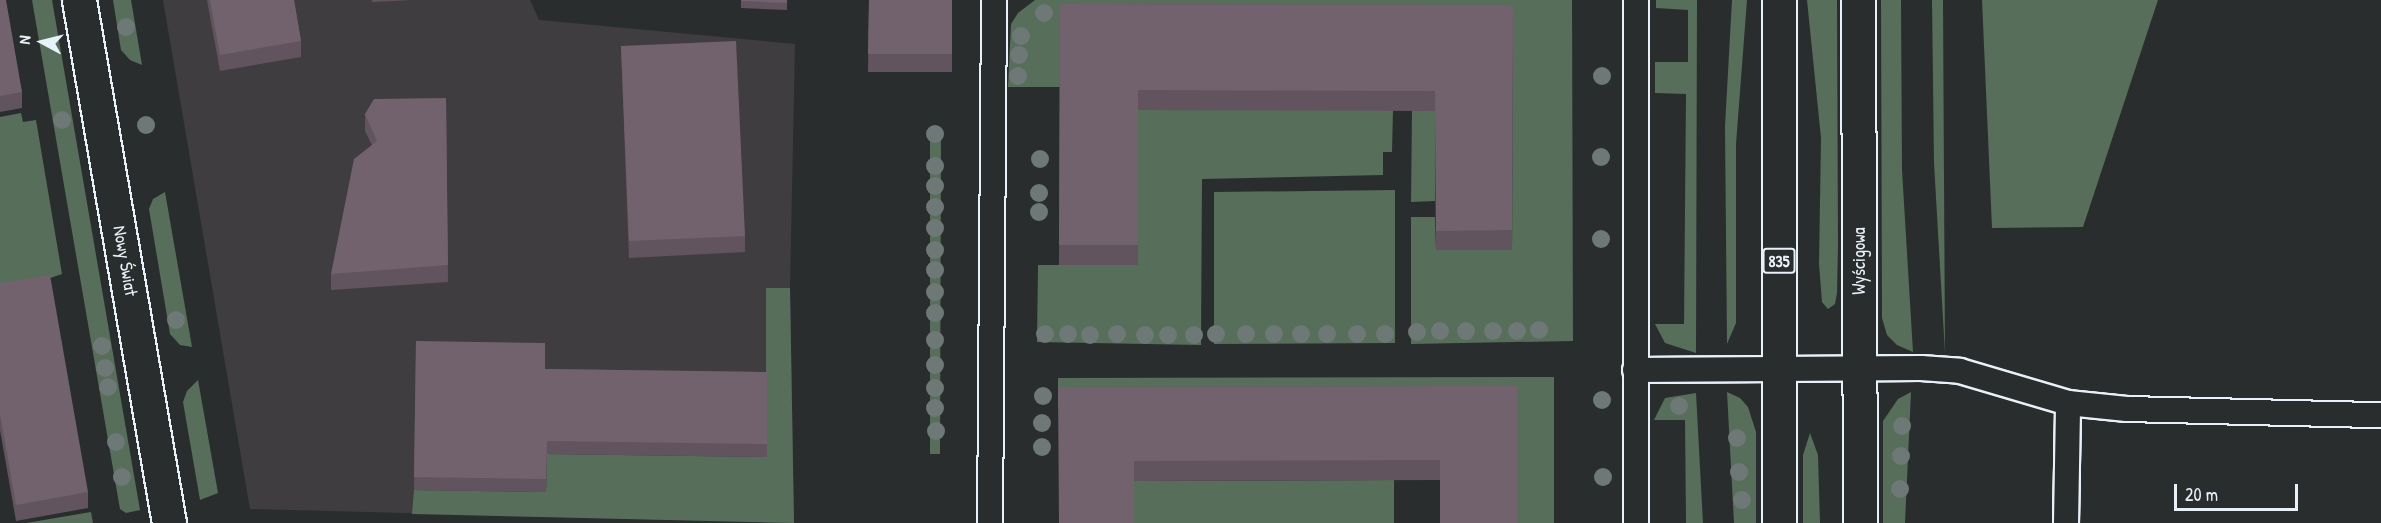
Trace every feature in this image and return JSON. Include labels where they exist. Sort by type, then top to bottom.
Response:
[{"type":"main road","name":"Nowy Świat","points":[[79,0],[168,523]]},
{"type":"main road","name":"835","points":[[1779,0],[1779,523]]},
{"type":"main road","name":"Wyścigowa","points":[[1858,0],[1860,523]]},
{"type":"lane","points":[[990,523],[994,0]]},
{"type":"lane","points":[[1636,0],[1636,523]]},
{"type":"lane","points":[[1635,370],[1860,367],[1960,371],[2068,403],[2127,409],[2381,415]]},
{"type":"lane","points":[[2066,523],[2068,403]]},
{"type":"shaded area","points":[[163,0],[530,0],[539,20],[795,44],[790,288],[794,523],[250,509]]},
{"type":"green space","points":[[32,0],[52,0],[140,510],[126,513],[120,509]]},
{"type":"green space","points":[[113,0],[131,0],[142,65],[130,60],[121,50]]},
{"type":"green space","points":[[1035,0],[1572,0],[1573,341],[1411,344],[1411,217],[1435,217],[1436,250],[1512,250],[1513,25],[1060,87],[1008,87],[1011,24],[1018,13]]},
{"type":"green space","points":[[1656,0],[1697,0],[1696,353],[1665,343],[1655,324],[1684,324],[1686,94],[1655,93],[1655,62],[1688,62],[1688,10],[1656,8]]},
{"type":"green space","points":[[1732,0],[1747,0],[1736,144],[1736,323],[1727,344],[1725,126]]},
{"type":"green space","points":[[1807,0],[1837,0],[1837,293],[1835,304],[1828,309],[1822,302],[1819,264],[1821,138]]},
{"type":"green space","points":[[1881,0],[1901,0],[1902,170],[1913,352],[1897,345],[1887,335],[1882,318]]},
{"type":"green space","points":[[1932,0],[1943,0],[1945,353],[1934,163]]},
{"type":"green space","points":[[1982,0],[2158,0],[2083,227],[1992,228]]},
{"type":"green space","points":[[1138,110],[1393,110],[1392,152],[1383,152],[1383,175],[1202,179],[1201,345],[1037,342],[1038,265],[1138,265]]},
{"type":"green space","points":[[1435,110],[1435,201],[1411,202],[1412,111]]},
{"type":"green space","points":[[21,113],[23,122],[36,120],[62,274],[0,295],[0,117]]},
{"type":"green space","points":[[930,132],[941,132],[940,454],[930,454]]},
{"type":"green space","points":[[1395,190],[1395,343],[1214,344],[1214,192]]},
{"type":"green space","points":[[165,192],[192,347],[180,345],[170,334],[149,209],[153,199]]},
{"type":"green space","points":[[766,288],[790,288],[794,523],[412,514],[414,490],[546,492],[547,454],[766,457]]},
{"type":"green space","points":[[1554,377],[1554,523],[1517,523],[1517,406],[1058,407],[1058,378]]},
{"type":"green space","points":[[198,380],[218,493],[200,500],[183,402],[187,391]]},
{"type":"green space","points":[[1727,392],[1740,398],[1748,407],[1756,432],[1756,523],[1734,523]]},
{"type":"green space","points":[[1911,392],[1905,523],[1883,523],[1883,421],[1898,399]]},
{"type":"green space","points":[[1696,393],[1703,523],[1686,523],[1685,420],[1654,420],[1665,398]]},
{"type":"green space","points":[[1810,433],[1818,455],[1820,523],[1803,523],[1803,455]]},
{"type":"green space","points":[[1394,480],[1394,523],[1134,523],[1134,481]]},
{"type":"green space","points":[[91,512],[93,523],[26,523]]},
{"type":"building","points":[[0,0],[6,0],[22,92],[0,96]]},
{"type":"building","points":[[210,0],[294,0],[301,41],[220,55]]},
{"type":"building","points":[[787,0],[787,3],[741,1]]},
{"type":"building","points":[[869,0],[952,0],[952,54],[868,54]]},
{"type":"building","points":[[1060,4],[1513,5],[1512,230],[1436,231],[1435,91],[1138,90],[1138,245],[1059,245]]},
{"type":"building","points":[[736,41],[745,236],[629,241],[621,46]]},
{"type":"building","points":[[446,98],[448,265],[331,274],[354,159],[377,141],[365,114],[374,99]]},
{"type":"building","points":[[50,275],[88,492],[16,505],[0,414],[0,283]]},
{"type":"building","points":[[416,341],[545,343],[545,369],[767,372],[767,444],[547,441],[546,479],[414,477]]},
{"type":"building","points":[[1517,386],[1517,523],[1440,523],[1440,460],[1134,461],[1134,523],[1059,523],[1058,387]]}]
